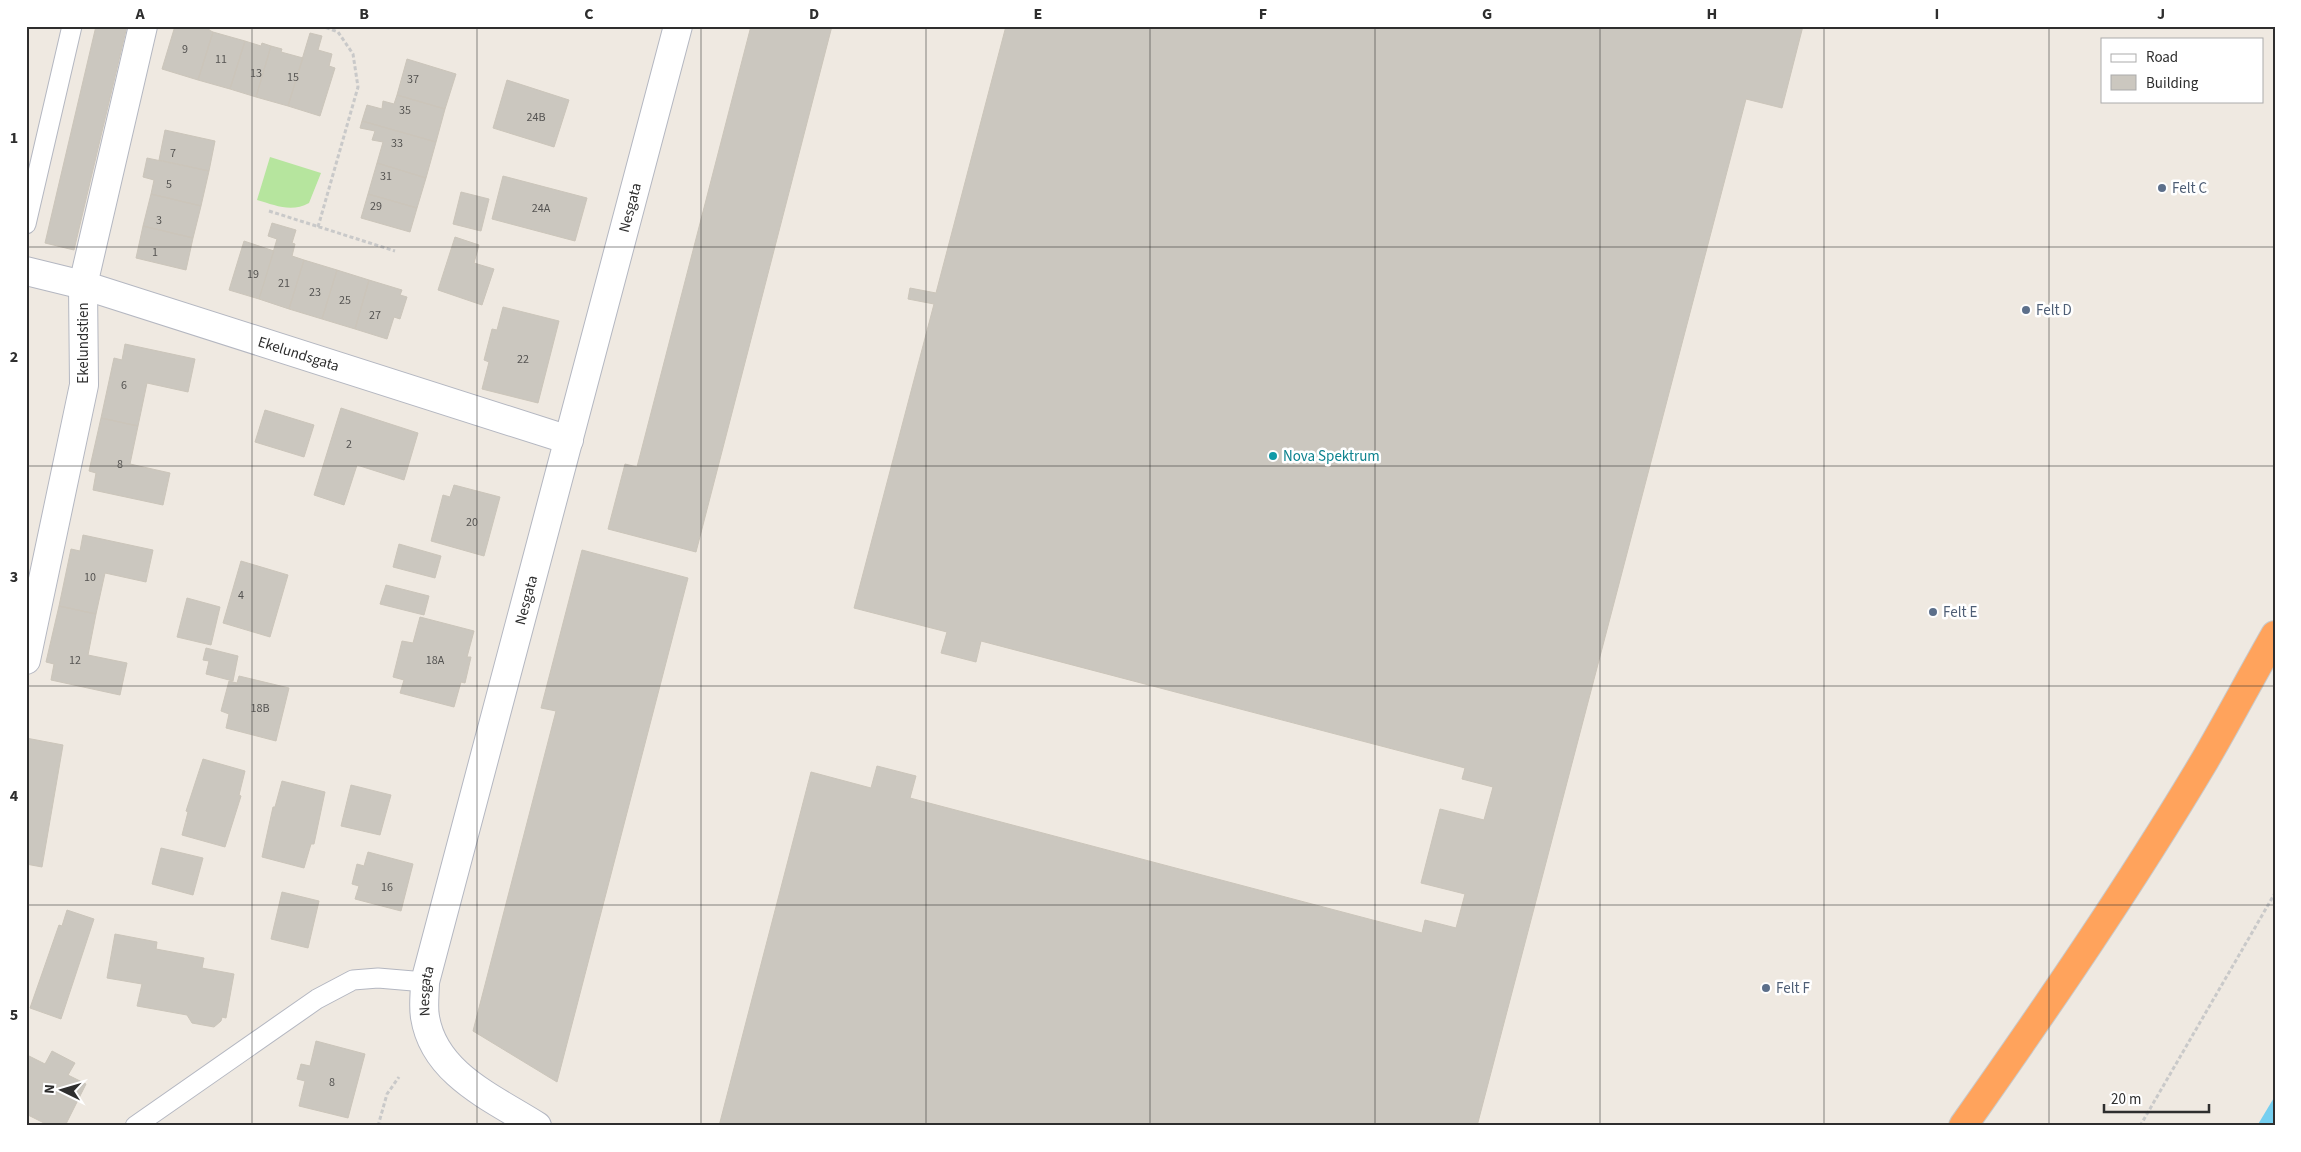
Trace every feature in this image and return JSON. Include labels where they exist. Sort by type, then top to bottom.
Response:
[{"type":"highway","points":[[1963,1126],[2029,1032],[2174,809],[2275,635]]},
{"type":"street","name":"Ekelundstien","points":[[26,660],[84,385],[83,285],[143,26]]},
{"type":"street","name":"Nesgata","points":[[537,1126],[472,1085],[449,1068],[438,1054],[424,1016],[426,982],[678,26]]},
{"type":"street","name":"Ekelundsgata","points":[[26,272],[83,285],[569,440]]},
{"type":"lane","points":[[26,224],[72,26]]},
{"type":"lane","points":[[135,1126],[316,999],[354,980],[378,978],[426,982]]},
{"type":"path","points":[[318,227],[358,87],[353,54],[338,32],[322,26]]},
{"type":"path","points":[[268,212],[395,251]]},
{"type":"path","points":[[2140,1126],[2275,893]]},
{"type":"path","points":[[378,1126],[388,1094],[399,1077]]},
{"type":"green space","points":[[270,157],[321,173],[309,203],[289,208],[257,200]]},
{"type":"water","points":[[2275,1096],[2275,1126],[2257,1126]]},
{"type":"building","points":[[96,26],[127,26],[74,250],[45,243]]},
{"type":"building","points":[[175,26],[210,26],[209,30],[213,32],[198,80],[162,69]]},
{"type":"building","points":[[751,26],[832,26],[696,552],[608,529],[625,464],[637,467]]},
{"type":"building","name":"Nova Spektrum","points":[[1006,26],[1803,26],[1782,108],[1746,99],[1477,1126],[719,1126],[811,772],[871,788],[877,766],[916,776],[910,798],[1422,933],[1425,920],[1456,928],[1465,894],[1421,883],[1440,809],[1484,820],[1493,787],[1462,779],[1465,768],[981,641],[976,662],[941,653],[947,632],[854,608],[934,304],[908,299],[910,288],[936,293]]},
{"type":"building","points":[[213,32],[245,41],[230,89],[198,80]]},
{"type":"building","points":[[310,33],[322,36],[318,50],[332,54],[329,66],[335,68],[320,116],[288,106]]},
{"type":"building","points":[[245,41],[261,46],[262,43],[271,46],[256,97],[230,89]]},
{"type":"building","points":[[271,46],[282,49],[281,52],[303,58],[288,106],[256,97]]},
{"type":"building","points":[[407,59],[456,74],[445,109],[397,95]]},
{"type":"building","points":[[507,80],[569,100],[554,147],[493,128]]},
{"type":"building","points":[[397,95],[445,109],[436,142],[362,121],[367,105],[382,109],[383,101],[394,104]]},
{"type":"building","points":[[362,121],[436,142],[426,178],[377,163],[383,142],[372,140],[375,131],[360,128]]},
{"type":"building","points":[[165,130],[215,141],[209,171],[159,160]]},
{"type":"building","points":[[147,158],[209,171],[201,206],[151,194],[154,180],[143,177]]},
{"type":"building","points":[[377,163],[426,178],[417,208],[368,194]]},
{"type":"building","points":[[503,176],[587,198],[575,241],[492,219]]},
{"type":"building","points":[[461,192],[489,199],[481,231],[453,224]]},
{"type":"building","points":[[151,194],[201,206],[193,238],[143,226]]},
{"type":"building","points":[[368,194],[417,208],[410,232],[361,218]]},
{"type":"building","points":[[272,223],[296,230],[292,243],[295,244],[292,256],[304,260],[289,309],[259,299],[277,239],[268,236]]},
{"type":"building","points":[[143,226],[193,238],[186,270],[136,258]]},
{"type":"building","points":[[455,237],[479,245],[474,263],[494,269],[482,305],[438,290]]},
{"type":"building","points":[[244,241],[274,251],[259,299],[229,290]]},
{"type":"building","points":[[304,260],[337,270],[322,319],[289,309]]},
{"type":"building","points":[[337,270],[369,280],[355,329],[322,319]]},
{"type":"building","points":[[369,280],[402,290],[400,295],[407,297],[400,319],[394,317],[387,339],[355,329]]},
{"type":"building","points":[[503,307],[559,321],[538,403],[482,389],[489,362],[484,360],[492,329],[497,330]]},
{"type":"building","points":[[125,344],[195,359],[188,392],[147,383],[138,426],[101,418],[114,358],[122,360]]},
{"type":"building","points":[[341,408],[418,433],[404,480],[357,465],[344,505],[314,495]]},
{"type":"building","points":[[265,410],[314,425],[304,457],[255,442]]},
{"type":"building","points":[[101,418],[138,426],[130,464],[170,473],[163,505],[93,490],[96,473],[89,471]]},
{"type":"building","points":[[454,485],[500,497],[484,556],[431,541],[443,495],[450,497]]},
{"type":"building","points":[[83,535],[153,550],[146,582],[105,573],[96,614],[59,606],[71,549],[80,551]]},
{"type":"building","points":[[399,544],[441,556],[435,578],[393,567]]},
{"type":"building","points":[[582,550],[688,578],[557,1082],[473,1031],[556,711],[541,708]]},
{"type":"building","points":[[241,561],[288,575],[270,637],[223,623]]},
{"type":"building","points":[[386,585],[429,596],[424,615],[380,604]]},
{"type":"building","points":[[187,598],[220,607],[211,645],[177,637]]},
{"type":"building","points":[[59,606],[96,614],[88,655],[127,663],[120,695],[51,680],[54,664],[46,662]]},
{"type":"building","points":[[420,617],[474,631],[467,657],[471,657],[465,683],[461,682],[454,707],[400,693],[404,680],[393,677],[402,641],[413,643]]},
{"type":"building","points":[[206,648],[238,656],[233,681],[206,674],[209,661],[203,660]]},
{"type":"building","points":[[239,676],[289,688],[276,741],[226,728],[229,714],[221,711],[229,681],[237,683]]},
{"type":"building","points":[[26,738],[63,745],[42,867],[26,864]]},
{"type":"building","points":[[203,759],[245,771],[239,795],[241,796],[225,847],[182,835],[188,812],[186,811]]},
{"type":"building","points":[[282,781],[325,792],[314,844],[311,844],[304,868],[262,857],[273,807],[275,807]]},
{"type":"building","points":[[351,785],[391,795],[380,835],[341,826]]},
{"type":"building","points":[[161,848],[203,858],[193,895],[152,884]]},
{"type":"building","points":[[368,852],[413,864],[401,911],[355,899],[359,886],[352,884],[357,864],[364,866]]},
{"type":"building","points":[[282,892],[319,901],[308,948],[271,939]]},
{"type":"building","points":[[67,910],[94,919],[61,1019],[30,1008],[59,925],[62,926]]},
{"type":"building","points":[[115,934],[157,942],[156,949],[204,958],[202,968],[234,974],[226,1018],[222,1017],[221,1021],[214,1027],[192,1023],[187,1015],[137,1006],[142,984],[107,978]]},
{"type":"building","points":[[316,1041],[365,1054],[348,1118],[299,1106],[305,1081],[297,1079],[301,1064],[310,1066]]},
{"type":"building","points":[[52,1051],[75,1063],[68,1075],[86,1084],[65,1126],[50,1126],[26,1114],[26,1057],[27,1055],[45,1064]]},
{"type":"place","name":"Felt C","points":[[2162,188]]},
{"type":"place","name":"Felt D","points":[[2026,310]]},
{"type":"place","name":"Nova Spektrum","points":[[1273,456]]},
{"type":"place","name":"Felt E","points":[[1933,612]]},
{"type":"place","name":"Felt F","points":[[1766,988]]}]
